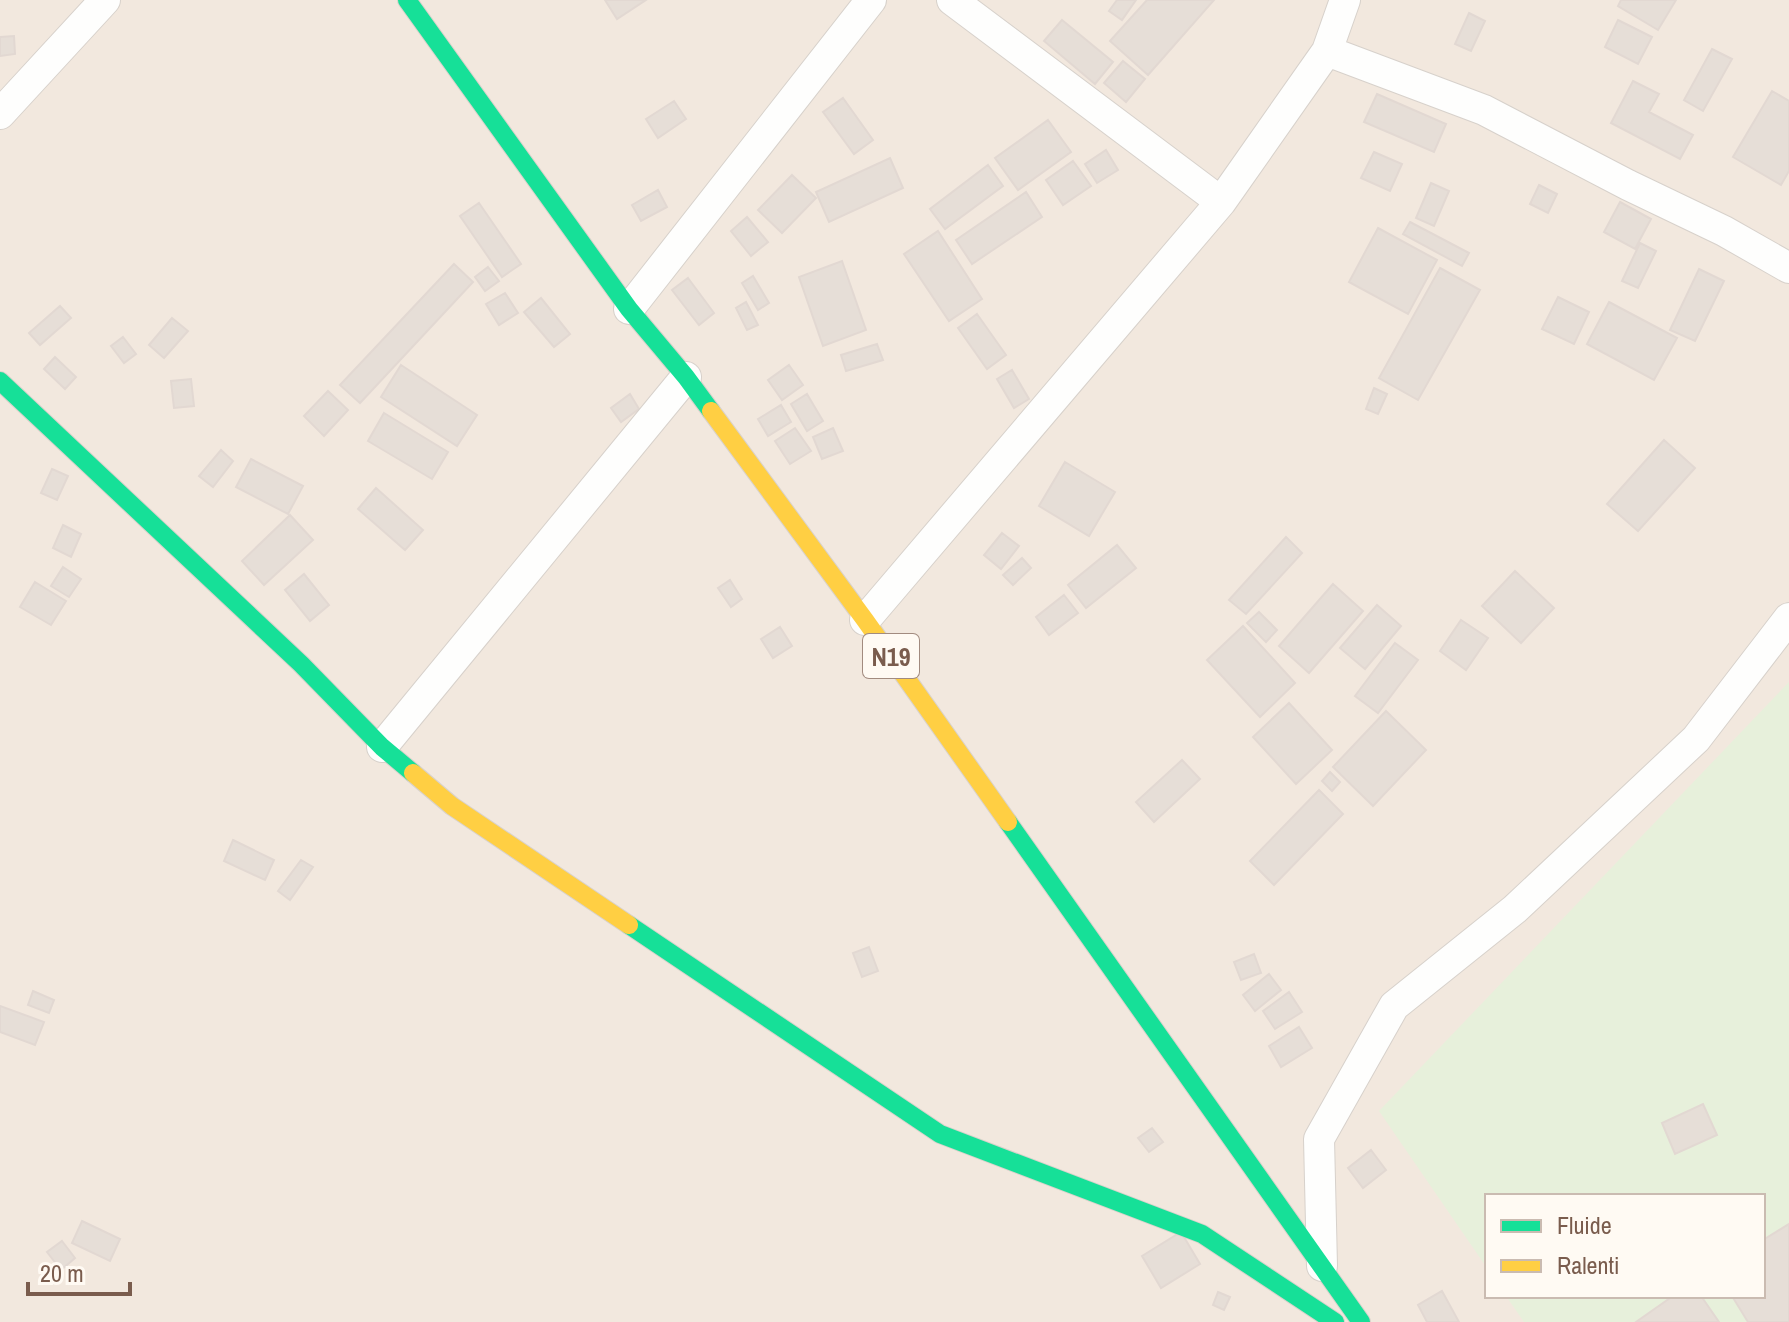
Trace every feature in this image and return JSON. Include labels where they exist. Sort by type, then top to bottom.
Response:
[{"type":"street","points":[[0,114],[105,0]]},
{"type":"street","name":"N19","points":[[407,0],[629,309],[686,377],[865,620],[1361,1322]]},
{"type":"street","points":[[629,309],[871,0]]},
{"type":"street","points":[[952,0],[1221,202]]},
{"type":"street","points":[[865,620],[1221,202],[1327,51],[1345,0]]},
{"type":"street","points":[[1327,51],[1484,110],[1724,231],[1789,268]]},
{"type":"street","points":[[382,747],[686,377]]},
{"type":"street","points":[[0,381],[301,664],[382,747],[452,806],[940,1134],[1202,1234],[1335,1322]]},
{"type":"street","points":[[1322,1266],[1319,1139],[1394,1006],[1515,909],[1696,739],[1789,618]]},
{"type":"shaded area","points":[[0,0],[1789,0],[1789,1322],[0,1322]]},
{"type":"green space","points":[[1789,682],[1789,1322],[1524,1322],[1507,1298],[1765,1298],[1765,1194],[1485,1194],[1485,1265],[1379,1111]]},
{"type":"building","points":[[605,0],[646,0],[617,19]]},
{"type":"building","points":[[1117,0],[1136,0],[1122,20],[1109,11]]},
{"type":"building","points":[[1147,0],[1214,0],[1148,75],[1110,41]]},
{"type":"building","points":[[1621,0],[1676,0],[1658,30],[1618,6]]},
{"type":"building","points":[[1469,13],[1485,21],[1471,51],[1455,44]]},
{"type":"building","points":[[1062,20],[1113,62],[1095,84],[1044,41]]},
{"type":"building","points":[[1618,20],[1652,37],[1638,64],[1605,47]]},
{"type":"building","points":[[14,36],[15,54],[0,56],[0,37]]},
{"type":"building","points":[[1712,49],[1732,59],[1703,111],[1684,100]]},
{"type":"building","points":[[1123,61],[1145,79],[1126,102],[1104,83]]},
{"type":"building","points":[[1633,81],[1659,94],[1649,112],[1693,135],[1680,159],[1611,123]]},
{"type":"building","points":[[1772,91],[1789,101],[1789,171],[1781,185],[1733,157]]},
{"type":"building","points":[[1377,94],[1446,124],[1434,152],[1364,122]]},
{"type":"building","points":[[843,98],[873,140],[854,154],[823,112]]},
{"type":"building","points":[[674,101],[686,119],[658,138],[646,119]]},
{"type":"building","points":[[1048,120],[1071,152],[1018,190],[995,158]]},
{"type":"building","points":[[1106,150],[1118,170],[1097,183],[1085,164]]},
{"type":"building","points":[[1374,152],[1402,164],[1390,191],[1361,178]]},
{"type":"building","points":[[890,158],[903,188],[829,222],[816,192]]},
{"type":"building","points":[[1073,161],[1091,186],[1063,205],[1046,180]]},
{"type":"building","points":[[988,165],[1003,186],[945,229],[930,209]]},
{"type":"building","points":[[792,175],[816,198],[782,233],[758,210]]},
{"type":"building","points":[[1431,183],[1449,191],[1434,226],[1416,218]]},
{"type":"building","points":[[1539,185],[1557,194],[1548,213],[1530,204]]},
{"type":"building","points":[[658,190],[667,207],[641,221],[632,205]]},
{"type":"building","points":[[1026,192],[1042,217],[972,264],[956,240]]},
{"type":"building","points":[[1620,202],[1651,219],[1635,249],[1604,232]]},
{"type":"building","points":[[479,203],[521,264],[502,277],[460,216]]},
{"type":"building","points":[[747,217],[768,242],[751,256],[731,231]]},
{"type":"building","points":[[1410,222],[1469,253],[1462,266],[1403,234]]},
{"type":"building","points":[[1378,228],[1437,260],[1408,314],[1349,282]]},
{"type":"building","points":[[938,231],[982,299],[949,321],[904,254]]},
{"type":"building","points":[[1640,243],[1656,251],[1638,288],[1622,281]]},
{"type":"building","points":[[842,261],[866,330],[823,346],[799,277]]},
{"type":"building","points":[[454,264],[473,282],[360,403],[340,385]]},
{"type":"building","points":[[488,267],[499,281],[485,291],[475,277]]},
{"type":"building","points":[[1440,268],[1480,290],[1418,400],[1379,378]]},
{"type":"building","points":[[1699,269],[1724,281],[1695,341],[1670,330]]},
{"type":"building","points":[[753,276],[769,303],[758,310],[742,283]]},
{"type":"building","points":[[688,278],[714,313],[699,325],[672,290]]},
{"type":"building","points":[[505,293],[518,313],[499,325],[486,304]]},
{"type":"building","points":[[1558,297],[1589,312],[1574,344],[1542,329]]},
{"type":"building","points":[[541,298],[570,334],[554,347],[524,312]]},
{"type":"building","points":[[746,302],[758,325],[747,330],[736,308]]},
{"type":"building","points":[[1609,302],[1677,338],[1654,380],[1587,344]]},
{"type":"building","points":[[60,306],[71,318],[40,345],[29,333]]},
{"type":"building","points":[[977,314],[1006,355],[987,369],[958,328]]},
{"type":"building","points":[[172,318],[188,331],[164,358],[149,345]]},
{"type":"building","points":[[123,337],[136,354],[124,363],[111,346]]},
{"type":"building","points":[[877,344],[883,360],[846,371],[841,355]]},
{"type":"building","points":[[55,357],[76,377],[65,389],[44,369]]},
{"type":"building","points":[[401,365],[477,415],[457,446],[381,397]]},
{"type":"building","points":[[789,365],[803,385],[782,400],[768,380]]},
{"type":"building","points":[[1012,370],[1029,399],[1014,408],[997,379]]},
{"type":"building","points":[[191,379],[194,406],[174,408],[171,381]]},
{"type":"building","points":[[1374,388],[1387,394],[1378,414],[1366,409]]},
{"type":"building","points":[[328,391],[348,410],[324,436],[304,416]]},
{"type":"building","points":[[630,394],[639,409],[621,422],[611,408]]},
{"type":"building","points":[[807,394],[823,421],[807,431],[791,404]]},
{"type":"building","points":[[781,405],[791,422],[768,436],[758,419]]},
{"type":"building","points":[[384,413],[448,452],[432,479],[368,441]]},
{"type":"building","points":[[795,428],[811,451],[790,464],[775,441]]},
{"type":"building","points":[[833,428],[843,451],[822,459],[813,437]]},
{"type":"building","points":[[1664,440],[1695,468],[1638,531],[1607,504]]},
{"type":"building","points":[[221,450],[233,461],[213,487],[199,476]]},
{"type":"building","points":[[251,459],[303,486],[288,514],[236,487]]},
{"type":"building","points":[[1065,462],[1115,492],[1089,536],[1039,506]]},
{"type":"building","points":[[52,469],[68,476],[57,500],[41,493]]},
{"type":"building","points":[[376,488],[423,530],[405,550],[358,509]]},
{"type":"building","points":[[290,515],[313,540],[264,585],[242,561]]},
{"type":"building","points":[[63,525],[81,534],[71,557],[53,548]]},
{"type":"building","points":[[1002,533],[1019,546],[1001,569],[984,555]]},
{"type":"building","points":[[1286,537],[1302,553],[1246,614],[1229,600]]},
{"type":"building","points":[[1117,545],[1136,568],[1086,608],[1068,585]]},
{"type":"building","points":[[1022,558],[1031,568],[1013,585],[1003,575]]},
{"type":"building","points":[[63,567],[81,579],[69,597],[51,586]]},
{"type":"building","points":[[1515,571],[1554,608],[1521,643],[1482,606]]},
{"type":"building","points":[[304,574],[329,605],[310,621],[285,590]]},
{"type":"building","points":[[730,580],[742,599],[731,607],[718,588]]},
{"type":"building","points":[[35,582],[66,601],[51,625],[20,607]]},
{"type":"building","points":[[1333,584],[1363,611],[1309,673],[1279,646]]},
{"type":"building","points":[[1064,595],[1078,613],[1049,635],[1036,617]]},
{"type":"building","points":[[1377,605],[1401,626],[1365,669],[1340,648]]},
{"type":"building","points":[[1259,612],[1277,630],[1266,642],[1247,623]]},
{"type":"building","points":[[1461,620],[1488,638],[1466,670],[1440,651]]},
{"type":"building","points":[[1243,626],[1295,683],[1260,717],[1207,660]]},
{"type":"building","points":[[780,627],[792,646],[773,658],[761,639]]},
{"type":"building","points":[[1395,643],[1418,660],[1378,713],[1355,696]]},
{"type":"building","points":[[1289,703],[1332,750],[1296,784],[1253,737]]},
{"type":"building","points":[[1386,711],[1426,750],[1373,806],[1333,767]]},
{"type":"building","points":[[1182,760],[1200,779],[1154,822],[1136,802]]},
{"type":"building","points":[[1330,772],[1340,782],[1332,791],[1322,781]]},
{"type":"building","points":[[1319,790],[1343,814],[1274,885],[1250,861]]},
{"type":"building","points":[[233,840],[274,860],[265,880],[224,861]]},
{"type":"building","points":[[301,860],[313,867],[290,900],[278,891]]},
{"type":"building","points":[[869,947],[878,971],[862,977],[853,953]]},
{"type":"building","points":[[1254,954],[1261,973],[1241,980],[1234,962]]},
{"type":"building","points":[[1269,974],[1281,990],[1255,1011],[1243,995]]},
{"type":"building","points":[[33,991],[54,1000],[49,1013],[28,1005]]},
{"type":"building","points":[[1289,992],[1302,1012],[1275,1029],[1263,1011]]},
{"type":"building","points":[[0,1006],[44,1022],[35,1045],[0,1032]]},
{"type":"building","points":[[1299,1027],[1312,1048],[1281,1067],[1269,1046]]},
{"type":"building","points":[[1703,1104],[1717,1135],[1675,1154],[1662,1123]]},
{"type":"building","points":[[1152,1128],[1163,1142],[1149,1152],[1138,1138]]},
{"type":"building","points":[[1371,1150],[1386,1170],[1363,1188],[1348,1168]]},
{"type":"building","points":[[82,1221],[120,1239],[110,1261],[72,1243]]},
{"type":"building","points":[[1789,1224],[1789,1322],[1748,1322],[1733,1298],[1765,1298],[1765,1239]]},
{"type":"building","points":[[1181,1232],[1200,1264],[1161,1288],[1142,1256]]},
{"type":"building","points":[[62,1241],[75,1258],[61,1270],[47,1252]]},
{"type":"building","points":[[1442,1291],[1459,1322],[1427,1322],[1418,1305]]},
{"type":"building","points":[[1218,1292],[1230,1297],[1224,1310],[1213,1305]]},
{"type":"building","points":[[1670,1298],[1702,1298],[1719,1322],[1636,1322]]},
{"type":"traffic: fast","points":[[407,0],[629,309],[711,411]]},
{"type":"traffic: fast","points":[[0,381],[301,664],[382,747],[413,773]]},
{"type":"traffic: fast","points":[[1008,822],[1361,1322]]},
{"type":"traffic: fast","points":[[629,925],[940,1134],[1202,1234],[1335,1322]]},
{"type":"traffic: slow","points":[[711,411],[865,620],[1008,822]]},
{"type":"traffic: slow","points":[[413,773],[452,806],[629,925]]}]
